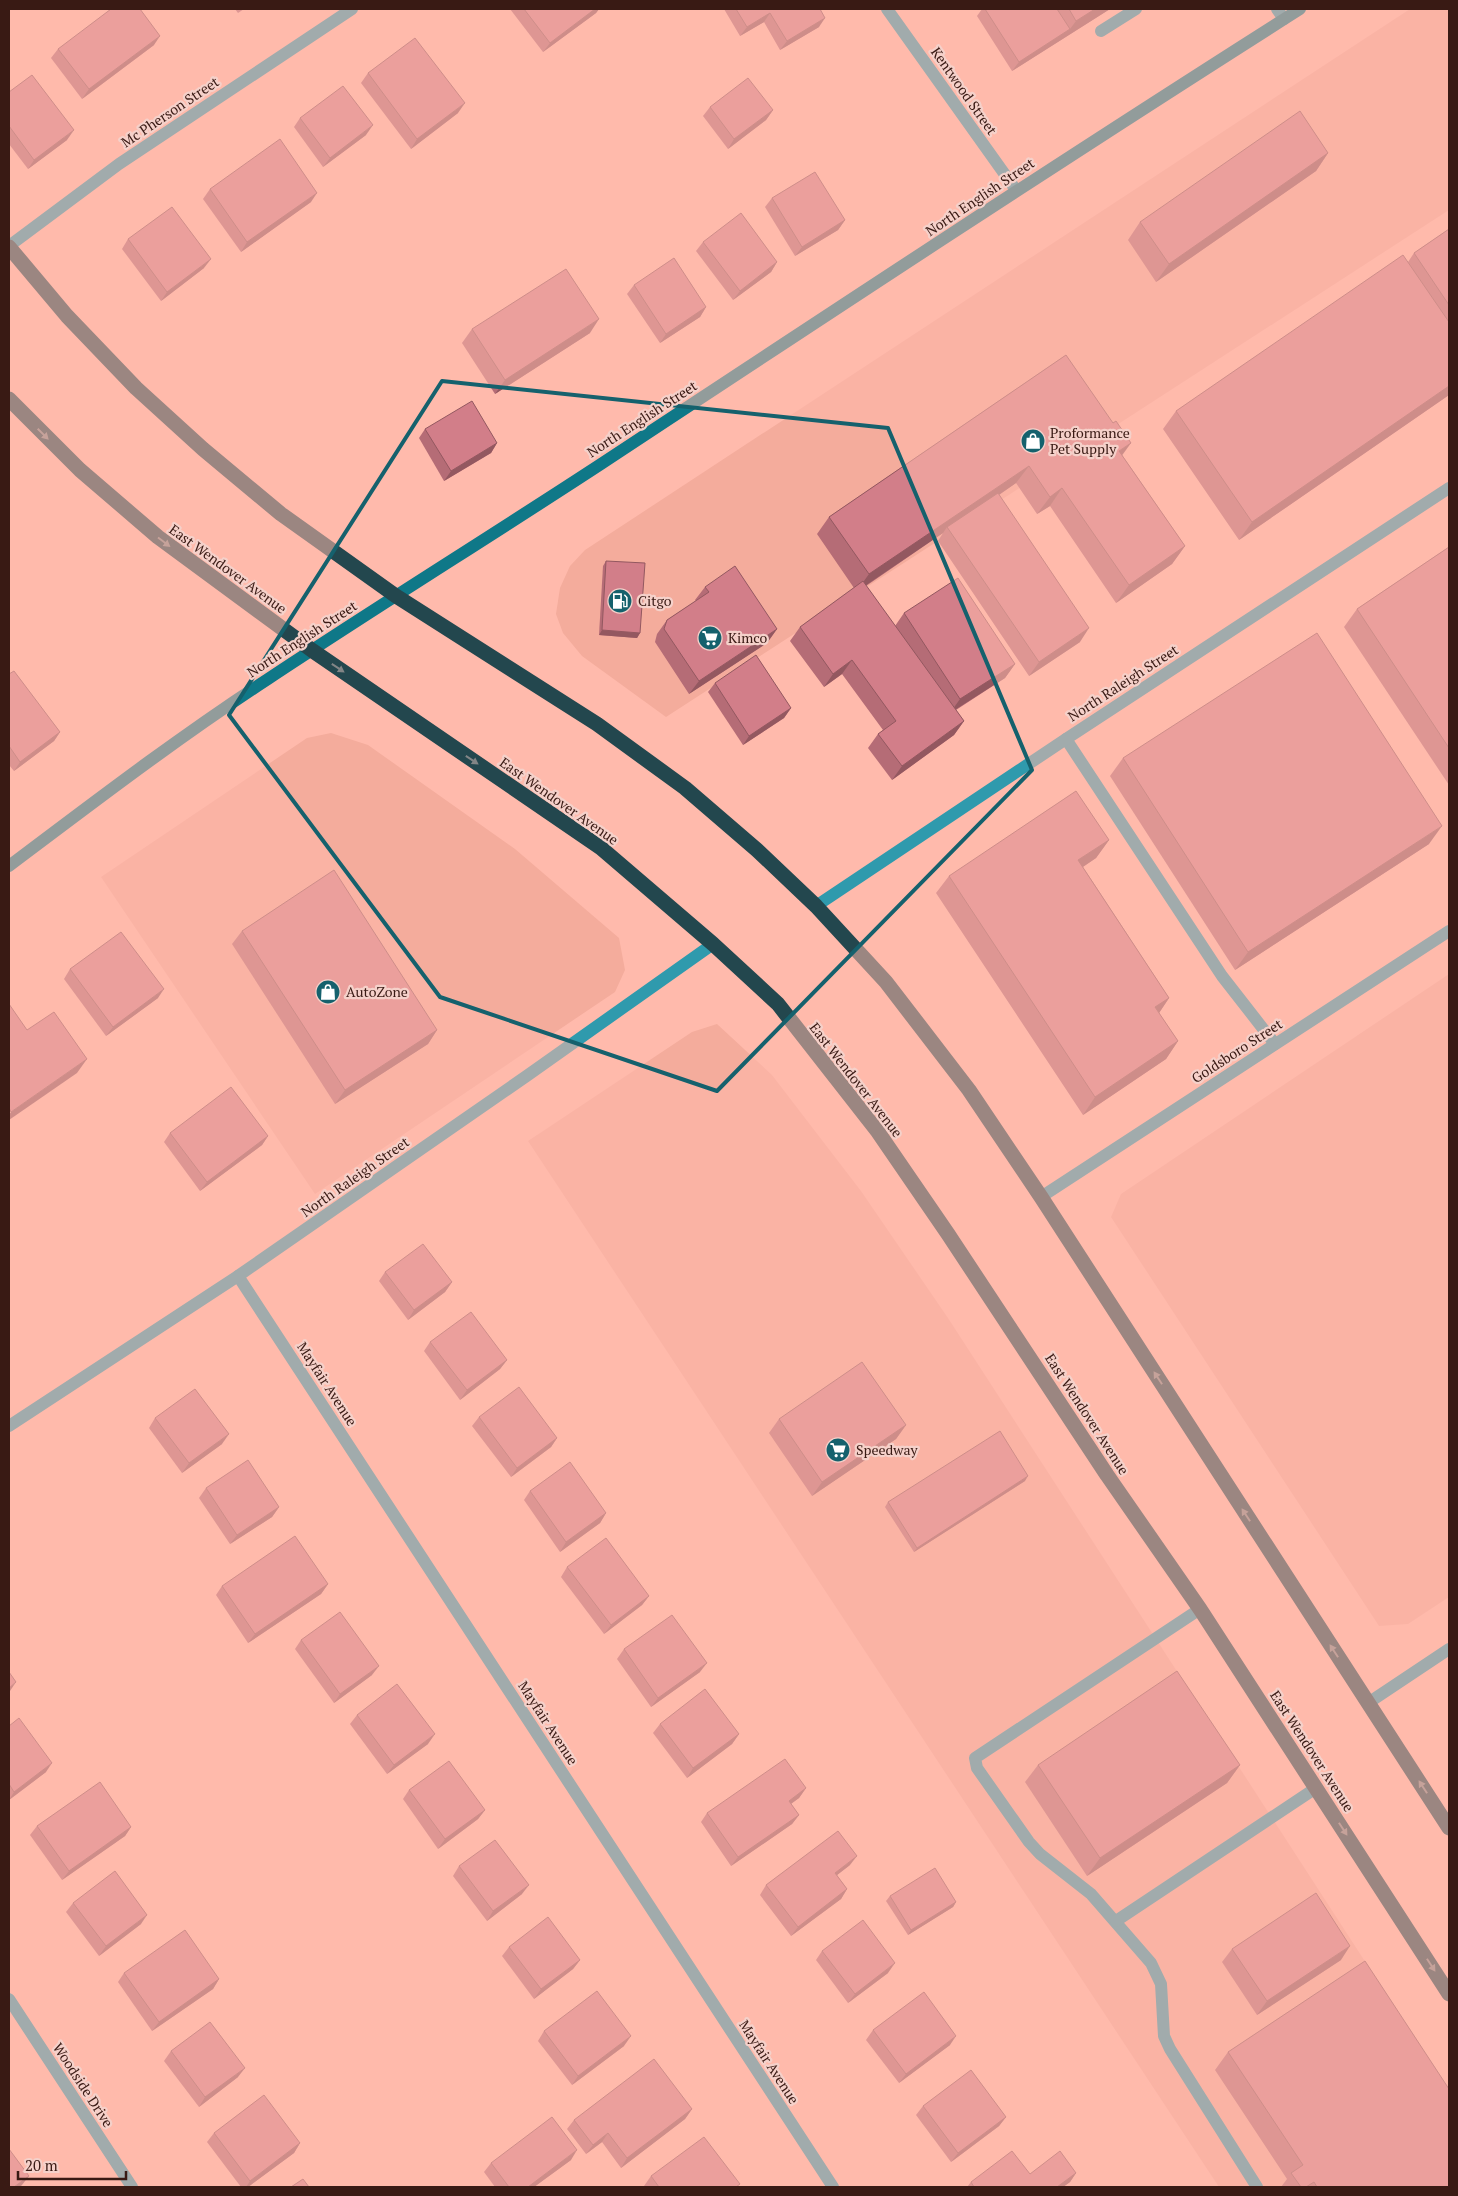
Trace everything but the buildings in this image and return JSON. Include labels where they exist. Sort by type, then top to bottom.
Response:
[{"type":"highway","points":[[9,246],[80,331],[136,388],[203,449],[281,514],[396,596],[598,724],[685,788],[757,850],[816,906],[886,982],[970,1090],[1449,1828]]},
{"type":"highway","name":"East Wendover Avenue","points":[[9,399],[80,470],[158,537],[313,651],[601,848],[714,944],[778,1004],[878,1132],[953,1242],[1107,1475],[1200,1609],[1449,1994]]},
{"type":"street","name":"Mc Pherson Street","points":[[9,246],[119,164],[352,9]]},
{"type":"street","name":"Kentwood Street","points":[[887,9],[1016,190]]},
{"type":"street","points":[[1102,31],[1136,9]]},
{"type":"street","name":"North English Street","points":[[9,866],[119,784],[267,680],[921,254],[1280,14],[1300,9]]},
{"type":"street","name":"North Raleigh Street","points":[[816,906],[1066,738],[1449,488]]},
{"type":"street","points":[[1066,738],[1222,976],[1275,1044]]},
{"type":"street","name":"Goldsboro Street","points":[[1041,1197],[1449,931]]},
{"type":"street","name":"North Raleigh Street","points":[[9,1426],[238,1276],[714,944]]},
{"type":"street","name":"Mayfair Avenue","points":[[238,1276],[833,2187]]},
{"type":"street","points":[[1200,1609],[975,1758],[977,1768],[1029,1842],[1040,1854],[1081,1885],[1152,1963],[1161,1984],[1164,2036],[1170,2049],[1257,2187]]},
{"type":"street","points":[[1368,1703],[1449,1649]]},
{"type":"street","points":[[1116,1922],[1316,1788]]},
{"type":"street","name":"Woodside Drive","points":[[9,1999],[132,2187]]},
{"type":"highlighted area","points":[[442,381],[888,428],[1032,770],[717,1091],[440,997],[229,715]]},
{"type":"shaded area","points":[[1410,9],[1449,9],[1449,210],[666,717],[582,656],[563,633],[556,614],[560,588],[570,566],[585,550]]},
{"type":"shaded area","points":[[331,733],[368,745],[515,849],[619,938],[625,970],[615,992],[315,1194],[101,877],[307,738]]},
{"type":"shaded area","points":[[1449,974],[1449,1597],[1408,1624],[1379,1626],[1111,1217],[1121,1194]]},
{"type":"shaded area","points":[[717,1024],[772,1075],[861,1191],[948,1318],[1449,2091],[1449,2187],[1219,2187],[528,1141],[692,1032]]},
{"type":"place","name":"Proformance Pet Supply","points":[[1033,441]]},
{"type":"place","name":"Citgo","points":[[620,601]]},
{"type":"place","name":"Kimco","points":[[710,638]]},
{"type":"place","name":"AutoZone","points":[[328,992]]},
{"type":"place","name":"Speedway","points":[[838,1450]]}]
